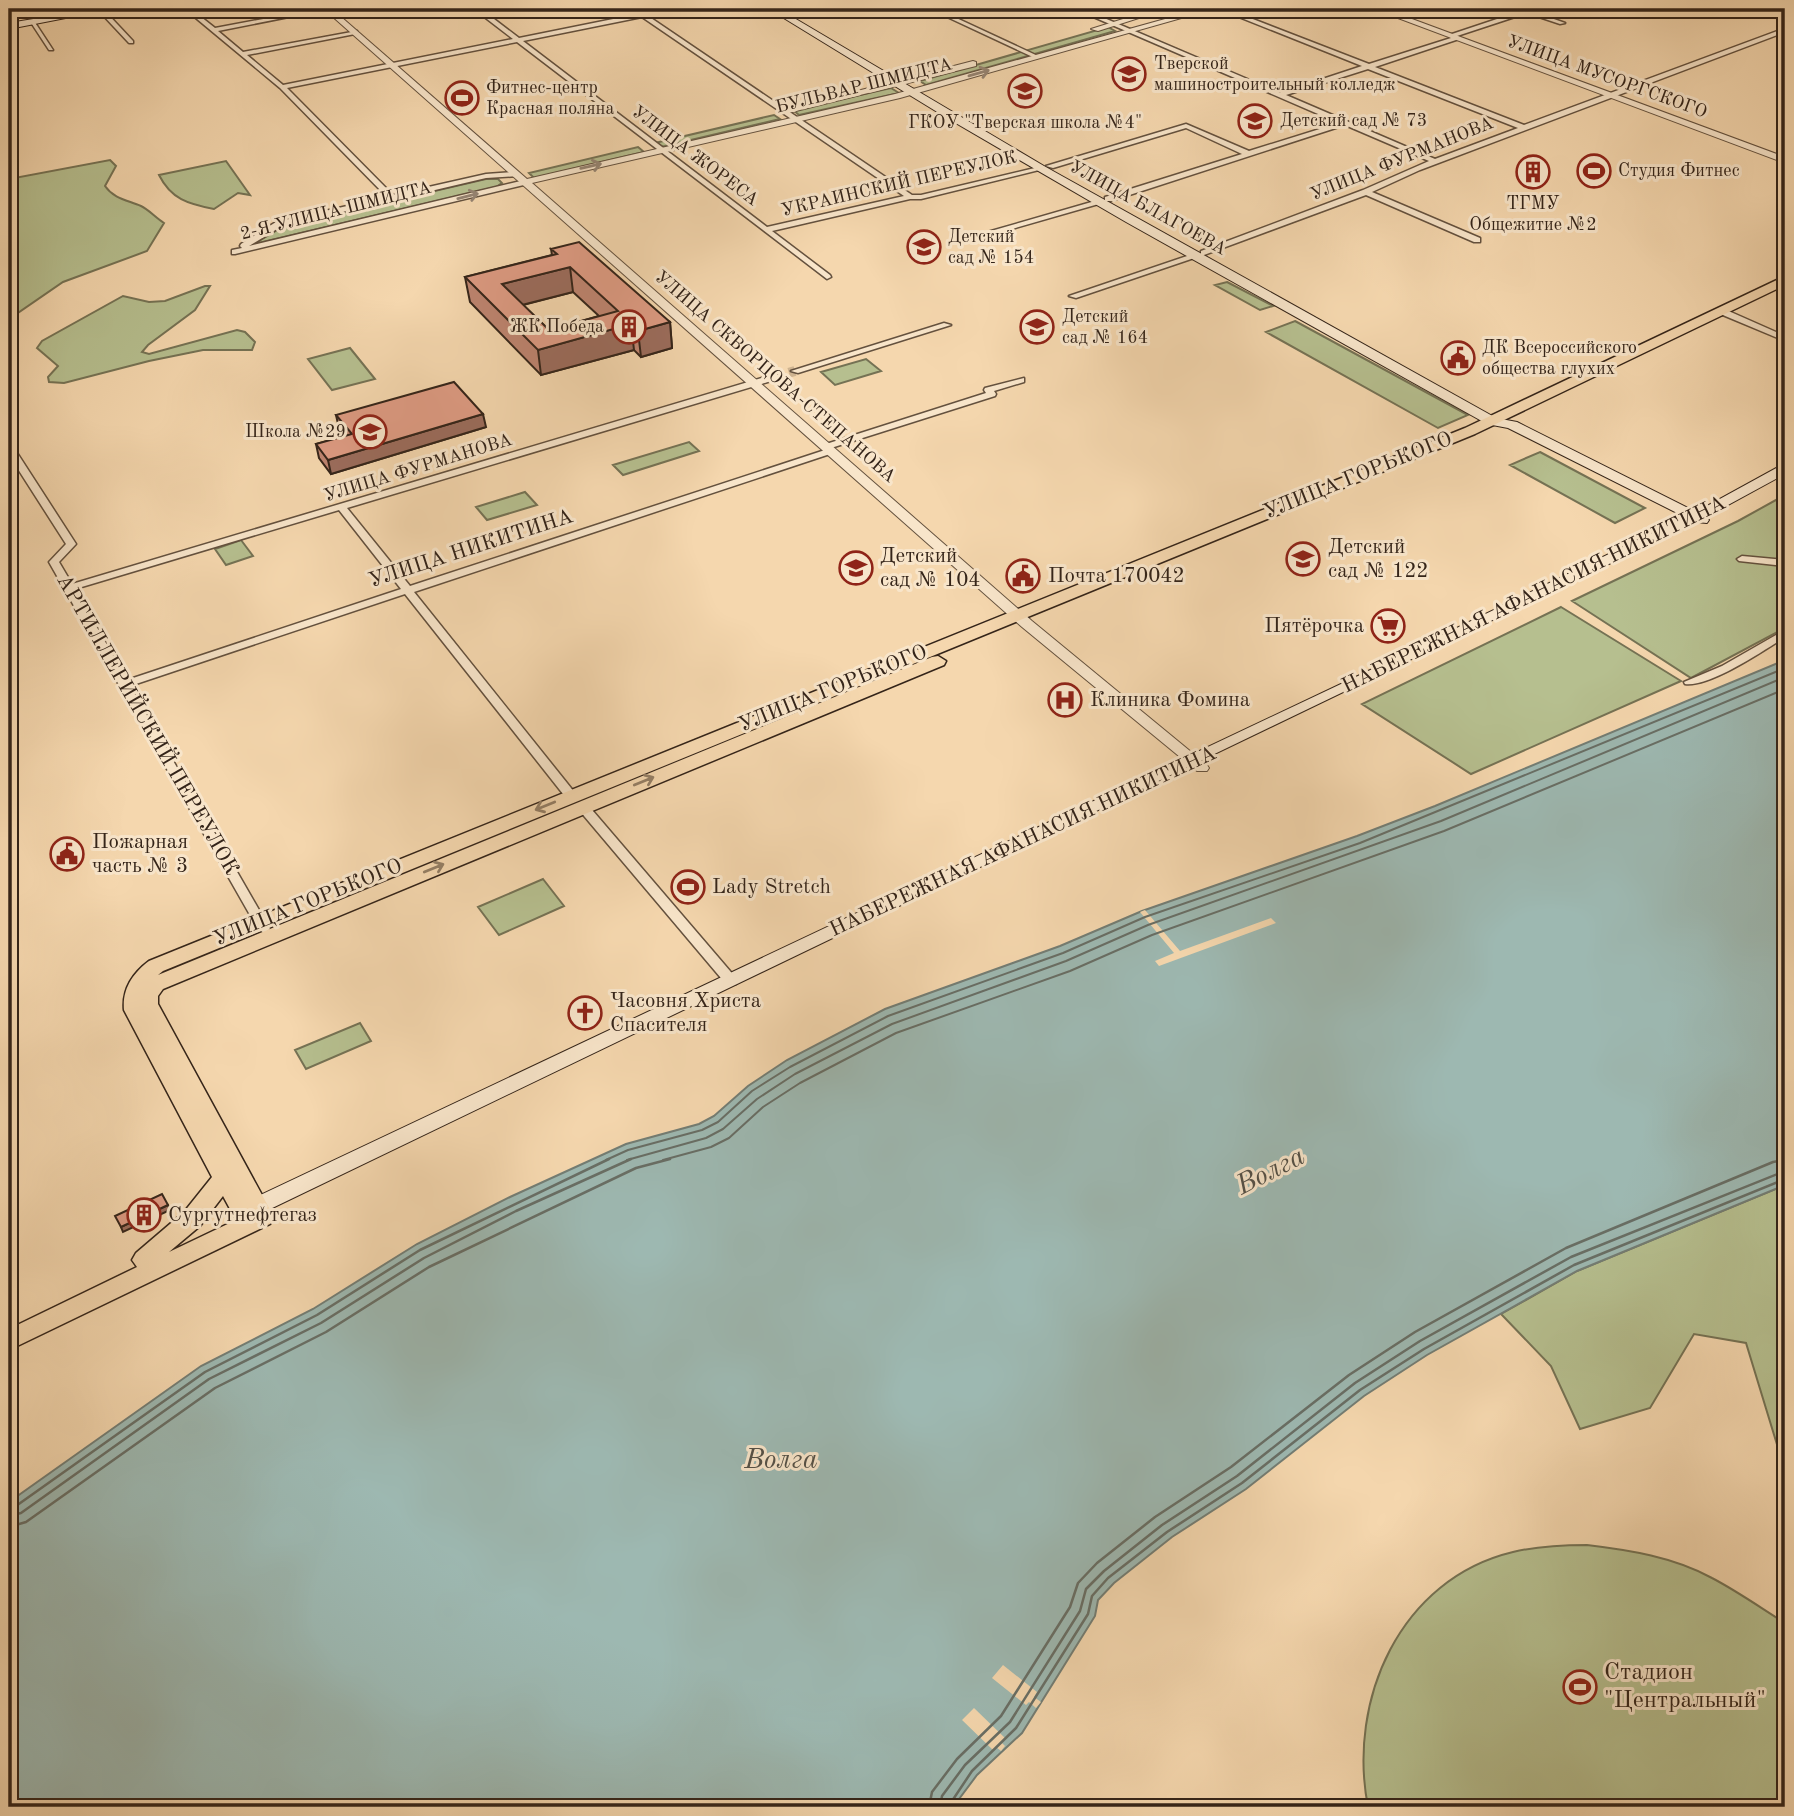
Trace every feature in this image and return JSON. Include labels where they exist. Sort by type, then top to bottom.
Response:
[{"type":"main road","points":[[9,26],[74,11],[104,9]]},
{"type":"main road","name":"УЛИЦА БЛАГОЕВА","points":[[773,9],[896,84],[916,91],[1199,255],[1503,420],[1701,519]]},
{"type":"main road","name":"УЛИЦА БЛАГОЕВА","points":[[786,9],[907,81],[916,91]]},
{"type":"main road","name":"УЛИЦА БЛАГОЕВА","points":[[1103,201],[1503,420]]},
{"type":"main road","name":"УЛИЦА ГОРЬКОГО","points":[[1728,314],[1785,280]]},
{"type":"main road","name":"УЛИЦА ГОРЬКОГО","points":[[254,1212],[224,1178],[134,1010],[133,998],[142,979],[162,962],[263,929],[1022,619],[1503,420],[1728,314],[1785,292]]},
{"type":"main road","name":"НАБЕРЕЖНАЯ АФАНАСИЯ НИКИТИНА","points":[[1701,519],[1785,469]]},
{"type":"main road","name":"НАБЕРЕЖНАЯ АФАНАСИЯ НИКИТИНА","points":[[254,1212],[1198,764],[1785,478]]},
{"type":"main road","name":"НАБЕРЕЖНАЯ АФАНАСИЯ НИКИТИНА","points":[[254,1212],[731,981],[1198,764]]},
{"type":"main road","name":"УЛИЦА ГОРЬКОГО","points":[[254,1212],[148,1003],[149,992],[167,977],[263,929]]},
{"type":"main road","points":[[144,1260],[192,1219],[224,1178]]},
{"type":"main road","points":[[9,1326],[144,1260],[254,1212]]},
{"type":"main road","points":[[9,1340],[254,1212]]},
{"type":"street","points":[[104,9],[131,42]]},
{"type":"street","points":[[188,9],[282,88],[392,198]]},
{"type":"street","points":[[213,30],[327,9]]},
{"type":"street","name":"УЛИЦА СКВОРЦОВА-СТЕПАНОВА","points":[[327,9],[1022,619],[1198,764]]},
{"type":"street","name":"УЛИЦА ЖОРЕСА","points":[[477,9],[827,277]]},
{"type":"street","points":[[634,9],[910,197]]},
{"type":"street","points":[[282,88],[675,9]]},
{"type":"street","points":[[933,9],[1037,57]]},
{"type":"street","points":[[1078,9],[1435,161]]},
{"type":"street","points":[[1087,32],[1163,9]]},
{"type":"street","name":"БУЛЬВАР ШМИДТА","points":[[525,182],[916,91],[1209,9]]},
{"type":"street","points":[[1222,9],[1525,128]]},
{"type":"street","name":"УЛИЦА МУСОРГСКОГО","points":[[1378,9],[1785,160]]},
{"type":"street","points":[[1280,95],[1454,37],[1524,10],[1562,23]]},
{"type":"street","points":[[32,22],[51,49]]},
{"type":"street","name":"УЛИЦА ФУРМАНОВА","points":[[1073,296],[1199,255],[1366,192],[1435,161],[1785,30]]},
{"type":"street","points":[[242,54],[355,32]]},
{"type":"street","points":[[1009,54],[1035,46]]},
{"type":"street","name":"БУЛЬВАР ШМИДТА","points":[[515,174],[896,84],[995,57]]},
{"type":"street","points":[[981,234],[1103,201],[1345,123]]},
{"type":"street","name":"УКРАИНСКИЙ ПЕРЕУЛОК","points":[[766,230],[1044,167],[1186,126],[1249,154]]},
{"type":"street","name":"2-Я УЛИЦА ШМИДТА","points":[[515,174],[486,176],[278,224],[235,252],[525,182]]},
{"type":"street","points":[[1366,192],[1477,240]]},
{"type":"street","points":[[1728,314],[1785,339]]},
{"type":"street","points":[[795,371],[947,325]]},
{"type":"street","name":"УЛИЦА ФУРМАНОВА","points":[[69,588],[775,377]]},
{"type":"street","name":"УЛИЦА НИКИТИНА","points":[[124,684],[992,394],[988,390],[1021,380]]},
{"type":"street","name":"АРТИЛЛЕРИЙСКИЙ ПЕРЕУЛОК","points":[[9,448],[71,544],[54,562],[263,929]]},
{"type":"street","points":[[341,507],[577,801],[731,981]]},
{"type":"street","points":[[1742,559],[1785,563]]},
{"type":"street","points":[[1689,682],[1726,668],[1785,633]]},
{"type":"green space","points":[[1108,27],[1115,31],[926,85],[920,81]]},
{"type":"green space","points":[[891,88],[899,93],[799,115],[793,110]]},
{"type":"green space","points":[[774,115],[780,119],[661,147],[655,143]]},
{"type":"green space","points":[[638,147],[644,152],[534,178],[529,173]]},
{"type":"green space","points":[[110,160],[116,166],[105,186],[117,196],[144,207],[164,223],[147,251],[63,282],[9,319],[9,179]]},
{"type":"green space","points":[[226,161],[250,195],[238,193],[214,209],[181,199],[169,190],[159,175]]},
{"type":"green space","points":[[486,179],[498,179],[502,183],[496,187],[254,244],[284,226]]},
{"type":"green space","points":[[1227,282],[1273,306],[1260,310],[1215,285]]},
{"type":"green space","points":[[210,286],[195,310],[142,352],[149,354],[237,330],[245,332],[255,342],[252,350],[203,350],[64,383],[49,382],[48,377],[58,366],[37,348],[42,341],[123,296],[149,302],[165,301]]},
{"type":"green space","points":[[1295,321],[1468,415],[1438,428],[1266,332]]},
{"type":"green space","points":[[350,348],[375,379],[332,390],[308,359]]},
{"type":"green space","points":[[866,359],[881,371],[835,385],[821,372]]},
{"type":"green space","points":[[689,442],[699,451],[623,475],[613,465]]},
{"type":"green space","points":[[1540,452],[1645,508],[1615,523],[1510,465]]},
{"type":"green space","points":[[525,492],[537,505],[487,520],[476,507]]},
{"type":"green space","points":[[1785,495],[1785,628],[1691,678],[1572,601],[1738,521]]},
{"type":"green space","points":[[241,540],[253,556],[226,565],[215,549]]},
{"type":"green space","points":[[1561,607],[1681,681],[1471,774],[1362,704]]},
{"type":"green space","points":[[543,879],[564,906],[499,935],[478,907]]},
{"type":"green space","points":[[360,1023],[371,1041],[306,1069],[295,1050]]},
{"type":"green space","points":[[1785,1185],[1785,1463],[1782,1461],[1746,1343],[1694,1334],[1650,1408],[1580,1429],[1551,1366],[1501,1314],[1577,1271]]},
{"type":"green space","name":"Стадион \"Центральный\"","points":[[1587,1545],[1635,1552],[1682,1565],[1721,1583],[1785,1623],[1785,1807],[1368,1807],[1364,1766],[1366,1726],[1375,1686],[1390,1650],[1412,1616],[1440,1588],[1473,1566],[1522,1550]]},
{"type":"water","name":"Волга","points":[[1785,660],[1785,1185],[1577,1271],[1427,1355],[1364,1396],[1246,1489],[1172,1537],[1114,1583],[1098,1600],[1095,1616],[1022,1733],[977,1775],[953,1807],[9,1807],[9,1502],[201,1366],[313,1309],[417,1244],[510,1197],[626,1144],[699,1124],[714,1116],[748,1086],[787,1060],[885,1009],[1060,946],[1142,911],[1435,806]]},
{"type":"pier","points":[[1145,910],[1180,951],[1271,918],[1276,923],[1159,966],[1155,961],[1174,953],[1140,912]]},
{"type":"pier","points":[[1003,1665],[1037,1692],[1034,1697],[1041,1702],[1036,1708],[1029,1702],[1026,1705],[992,1678]]},
{"type":"pier","points":[[974,1708],[1005,1738],[1001,1742],[1005,1746],[1001,1751],[996,1747],[993,1750],[962,1720]]},
{"type":"building","points":[[579,242],[670,322],[638,331],[631,324],[538,350],[465,277],[557,254],[551,249]],"holes":[[[570,267],[618,311],[549,330],[502,284]]]},
{"type":"building","points":[[454,382],[483,414],[328,460],[316,444],[352,434],[336,415]]},
{"type":"building","points":[[162,1194],[168,1205],[121,1227],[115,1216]]},
{"type":"tunnel","points":[[775,377],[795,371]]},
{"type":"place","name":"Тверской машиностроительный колледж","points":[[1129,74]]},
{"type":"place","name":"ГКОУ \"Тверская школа №4\"","points":[[1025,91]]},
{"type":"place","name":"Фитнес-центр Красная поляна","points":[[462,98]]},
{"type":"place","name":"Детский сад № 73","points":[[1255,121]]},
{"type":"place","name":"Студия Фитнес","points":[[1594,171]]},
{"type":"place","name":"ТГМУ Общежитие №2","points":[[1533,172]]},
{"type":"place","name":"Детский сад № 154","points":[[924,247]]},
{"type":"place","name":"ЖК Победа","points":[[629,327]]},
{"type":"place","name":"Детский сад № 164","points":[[1037,327]]},
{"type":"place","name":"ДК Всероссийского общества глухих","points":[[1458,358]]},
{"type":"place","name":"Школа №29","points":[[370,432]]},
{"type":"place","name":"Детский сад № 122","points":[[1303,559]]},
{"type":"place","name":"Детский сад № 104","points":[[856,568]]},
{"type":"place","name":"Почта 170042","points":[[1023,576]]},
{"type":"place","name":"Пятёрочка","points":[[1388,626]]},
{"type":"place","name":"Клиника Фомина","points":[[1065,700]]},
{"type":"place","name":"Пожарная часть № 3","points":[[67,854]]},
{"type":"place","name":"Lady Stretch","points":[[688,887]]},
{"type":"place","name":"Часовня Христа Спасителя","points":[[585,1013]]},
{"type":"place","name":"Сургутнефтегаз","points":[[144,1215]]},
{"type":"place","name":"Стадион \"Центральный\"","points":[[1580,1687]]}]
